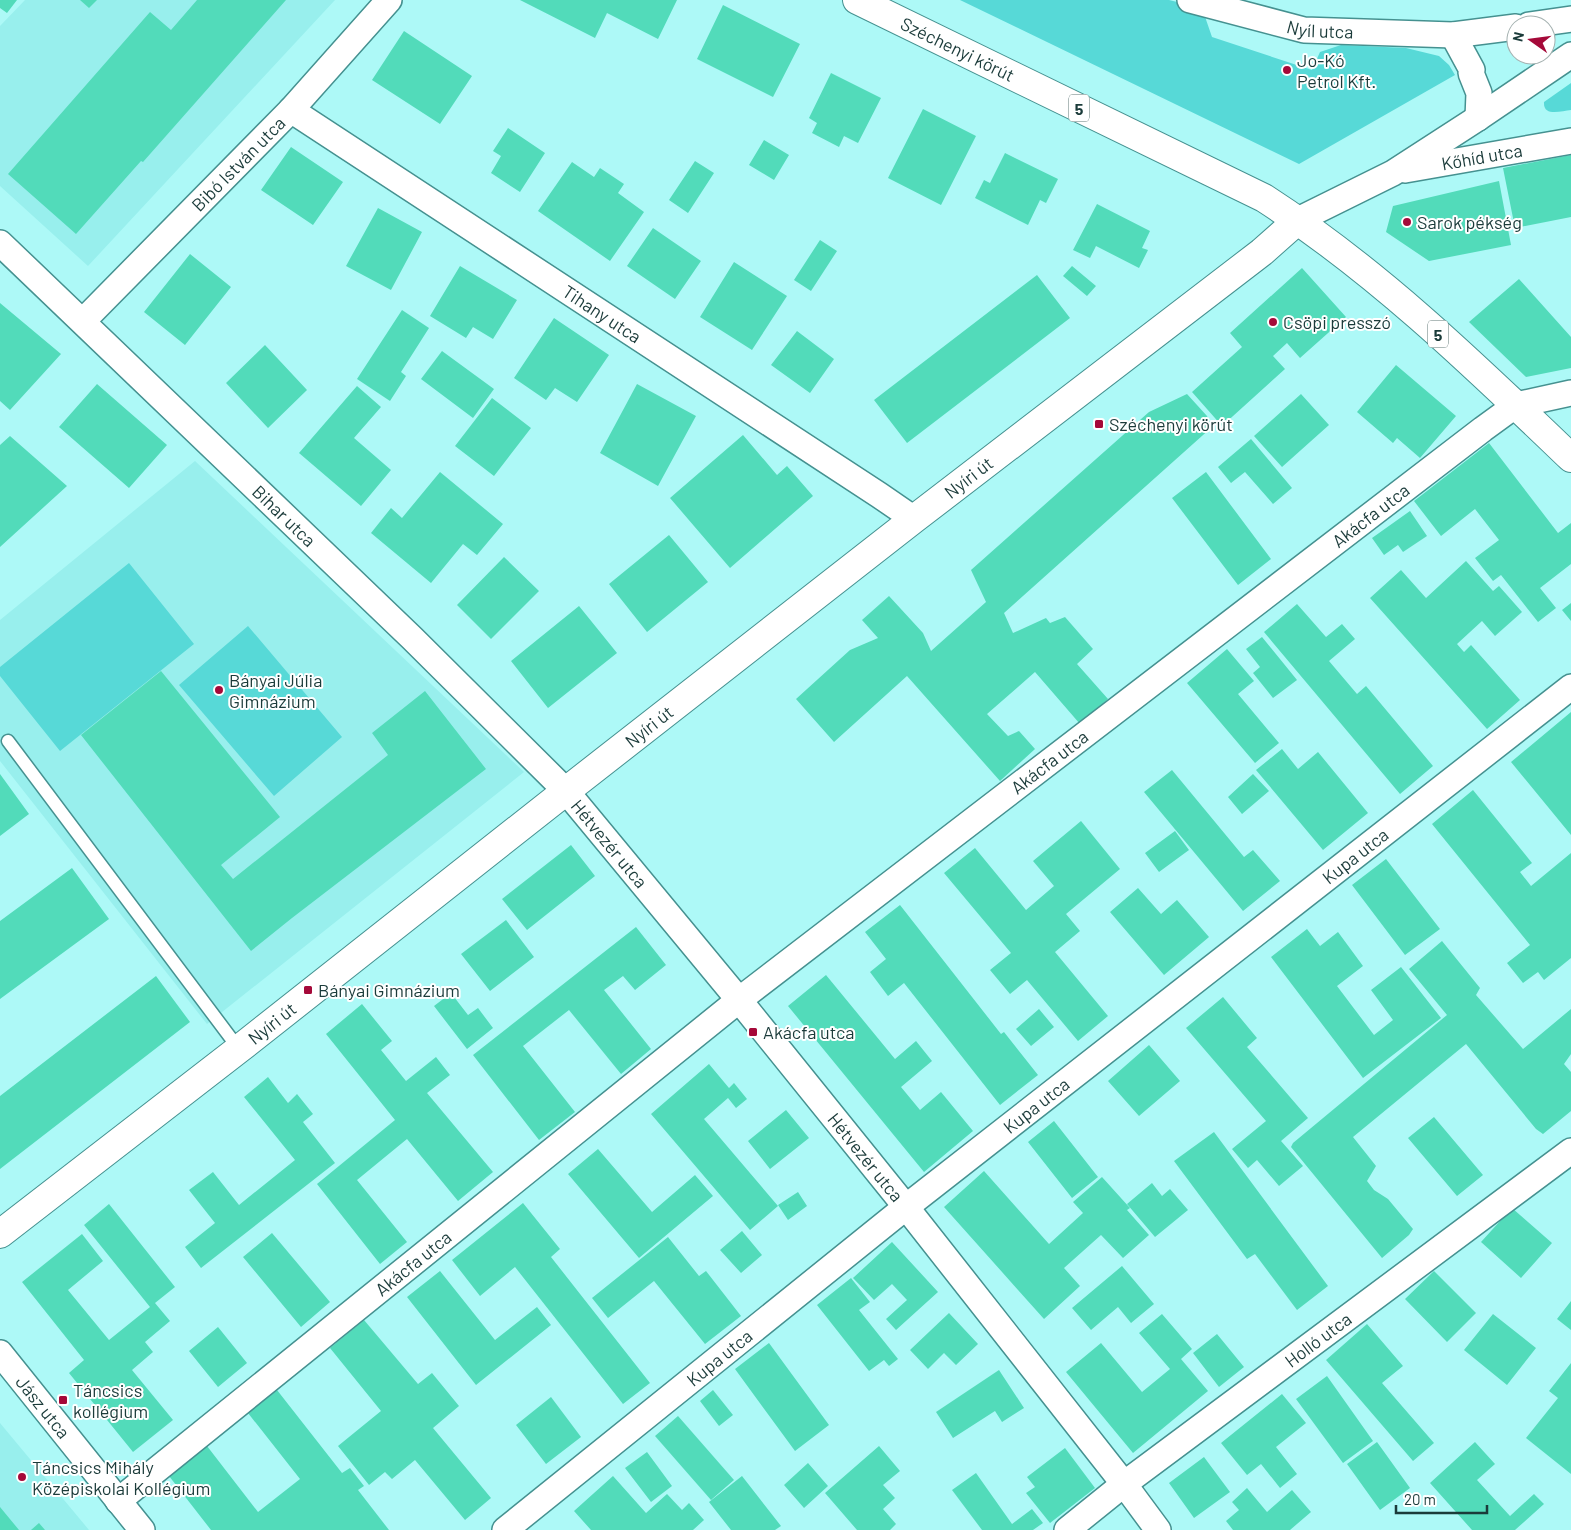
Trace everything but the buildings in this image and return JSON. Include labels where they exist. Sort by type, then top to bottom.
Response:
[{"type":"street","name":"Bibó István utca","points":[[83,321],[291,110],[388,0]]},
{"type":"street","name":"Széchenyi körút","points":[[857,0],[1264,198],[1341,251],[1397,297],[1516,405],[1571,458]]},
{"type":"street","name":"Nyíl utca","points":[[1190,0],[1304,30],[1453,35],[1506,28]]},
{"type":"street","points":[[1556,21],[1571,19]]},
{"type":"street","points":[[1453,35],[1472,70],[1471,73],[1479,93],[1478,118]]},
{"type":"street","points":[[1298,220],[1393,172],[1478,118],[1571,54]]},
{"type":"street","name":"Tihany utca","points":[[291,110],[914,519]]},
{"type":"street","name":"Kőhíd utca","points":[[1393,172],[1571,140]]},
{"type":"street","name":"Nyíri út","points":[[0,1234],[239,1049],[914,519],[1262,252],[1298,220]]},
{"type":"street","name":"Bihar utca","points":[[0,243],[412,638],[566,791]]},
{"type":"street","points":[[1516,405],[1571,393]]},
{"type":"street","name":"Akácfa utca","points":[[118,1501],[739,1000],[1516,405]]},
{"type":"street","name":"Kupa utca","points":[[505,1530],[906,1207],[1571,687]]},
{"type":"street","name":"Hétvezér utca","points":[[566,791],[739,1000],[906,1207],[1158,1530]]},
{"type":"street","name":"Holló utca","points":[[1067,1530],[1124,1484],[1571,1151]]},
{"type":"street","name":"Jász utca","points":[[0,1353],[142,1530]]},
{"type":"lane","points":[[8,741],[239,1049]]},
{"type":"shaded area","points":[[25,0],[335,0],[88,266],[0,186],[0,26]]},
{"type":"shaded area","points":[[960,0],[1169,0],[1202,8],[1212,37],[1312,70],[1320,52],[1341,45],[1406,48],[1439,56],[1449,65],[1455,75],[1299,164]]},
{"type":"shaded area","points":[[1571,83],[1571,110],[1553,112],[1546,110],[1544,102]]},
{"type":"shaded area","name":"Bányai Júlia Gimnázium","points":[[195,461],[524,772],[207,1024],[0,761],[0,620]]},
{"type":"shaded area","points":[[129,563],[194,644],[60,751],[0,676],[0,667]]},
{"type":"shaded area","points":[[248,626],[342,737],[274,796],[179,685]]},
{"type":"shaded area","name":"Táncsics Mihály Középiskolai Kollégium","points":[[0,1423],[89,1530],[0,1530]]},
{"type":"place","name":"Jo-Kó Petrol Kft.","points":[[1287,70]]},
{"type":"place","name":"Sarok pékség","points":[[1407,222]]},
{"type":"place","name":"Csöpi presszó","points":[[1273,322]]},
{"type":"place","name":"Széchenyi körút","points":[[1099,424]]},
{"type":"place","name":"Bányai Júlia Gimnázium","points":[[219,690]]},
{"type":"place","name":"Bányai Gimnázium","points":[[308,990]]},
{"type":"place","name":"Akácfa utca","points":[[753,1032]]},
{"type":"place","name":"Táncsics kollégium","points":[[63,1400]]},
{"type":"place","name":"Táncsics Mihály Középiskolai Kollégium","points":[[22,1477]]}]
